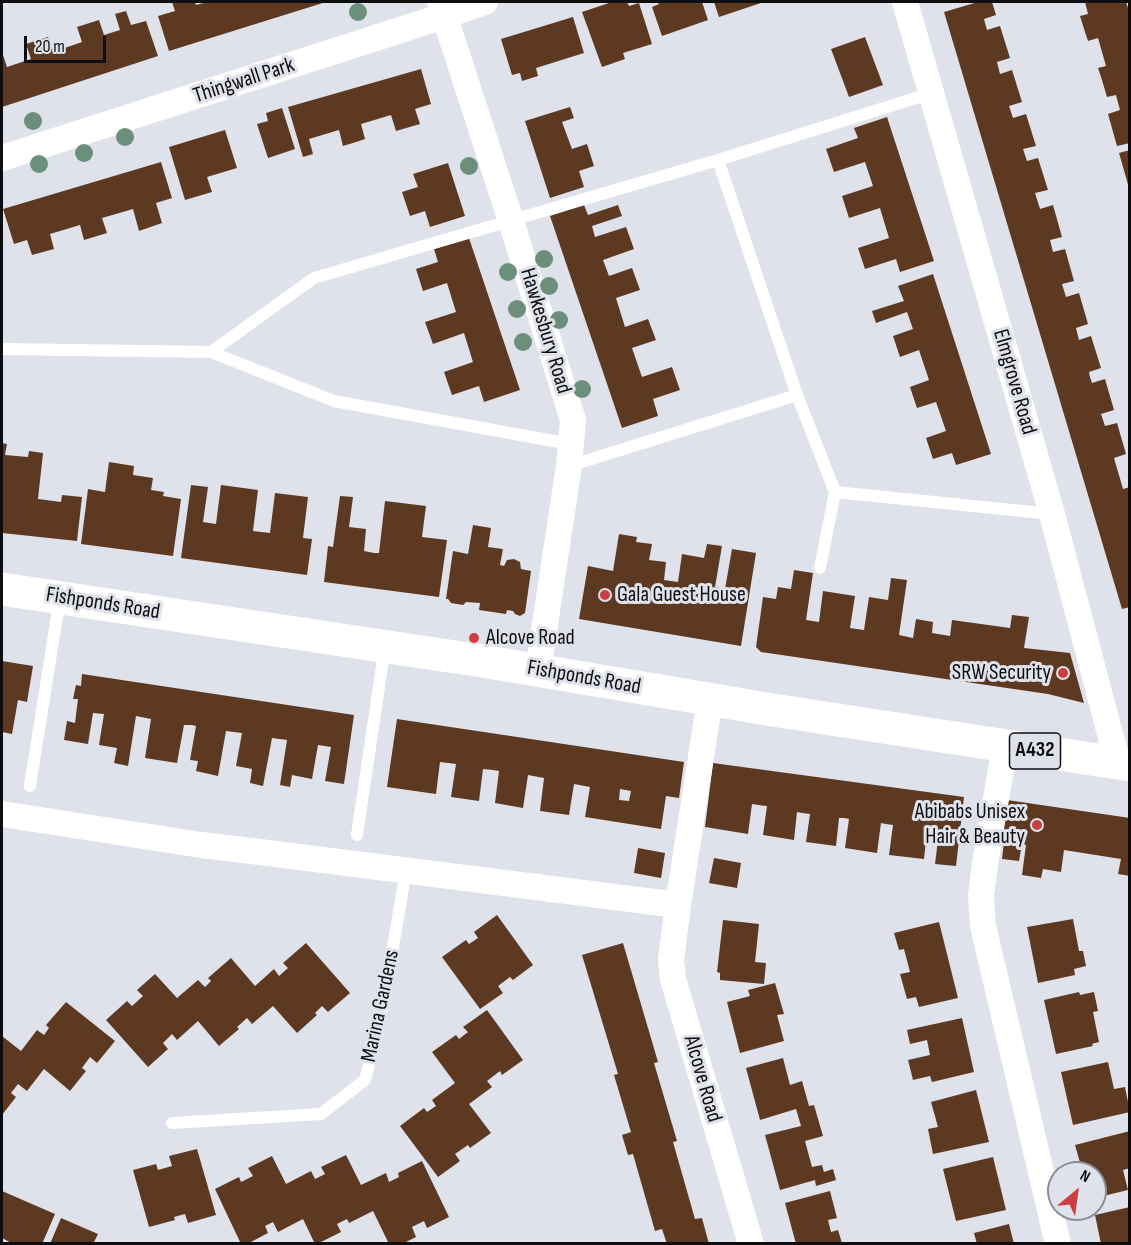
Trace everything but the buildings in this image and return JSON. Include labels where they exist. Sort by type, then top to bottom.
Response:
[{"type":"main road","name":"Fishponds Road","points":[[2,589],[385,646],[1124,764]]},
{"type":"street","name":"Thingwall Park","points":[[2,158],[442,9],[485,2]]},
{"type":"street","name":"Elmgrove Road","points":[[905,2],[1124,764]]},
{"type":"street","name":"Hawkesbury Road","points":[[442,9],[573,420],[570,455],[538,670]]},
{"type":"street","name":"Alcove Road","points":[[710,699],[671,960],[673,979],[751,1244]]},
{"type":"street","points":[[1005,746],[981,895],[983,926],[1058,1244]]},
{"type":"street","points":[[2,814],[201,845],[678,905]]},
{"type":"lane","points":[[211,352],[314,278],[718,160],[932,93]]},
{"type":"lane","points":[[718,160],[797,395],[835,492],[820,568]]},
{"type":"lane","points":[[2,349],[211,352],[334,401],[570,455],[797,395]]},
{"type":"lane","points":[[835,492],[1052,514]]},
{"type":"lane","points":[[30,786],[60,597]]},
{"type":"lane","points":[[357,835],[385,646]]},
{"type":"lane","name":"Marina Gardens","points":[[172,1123],[321,1114],[365,1080],[380,1022],[406,871]]},
{"type":"place","name":"Gala Guest House","points":[[605,595]]},
{"type":"place","name":"Alcove Road","points":[[474,638]]},
{"type":"place","name":"SRW Security","points":[[1063,673]]},
{"type":"place","name":"Abibabs Unisex Hair & Beauty","points":[[1037,825]]}]
